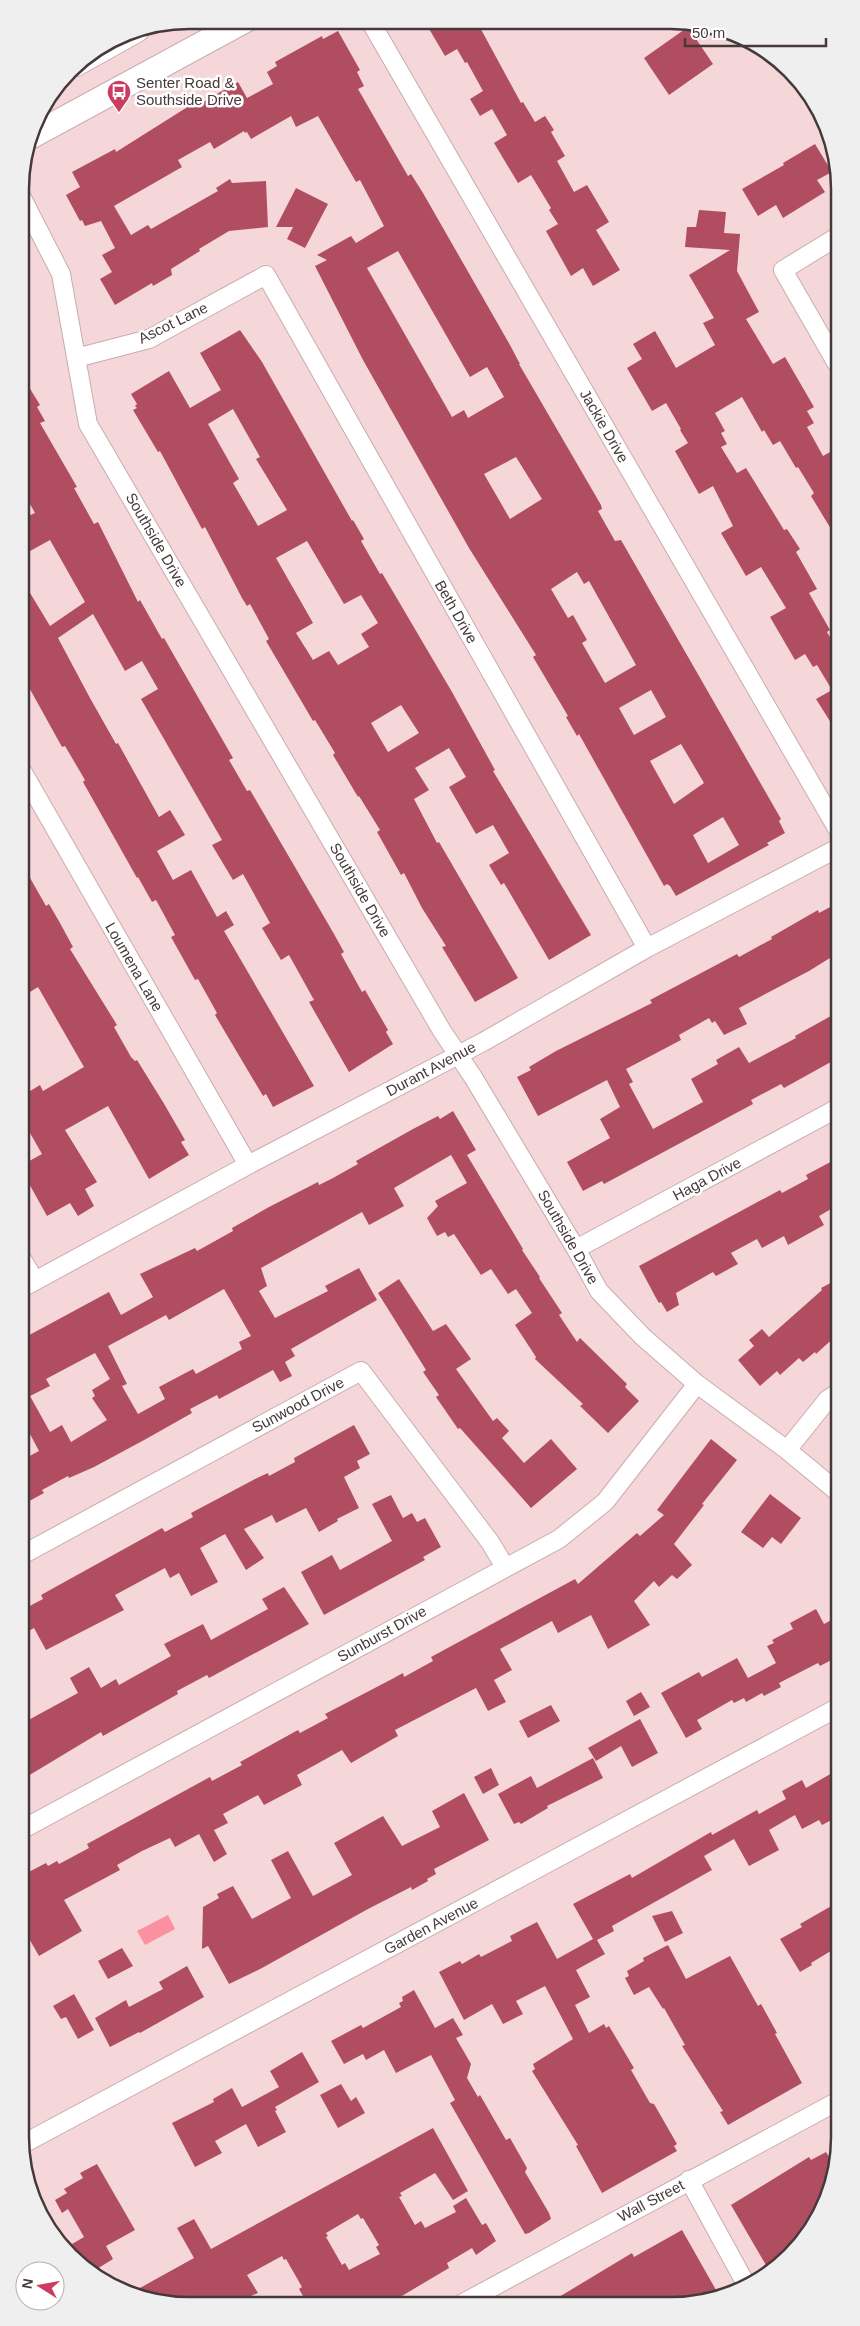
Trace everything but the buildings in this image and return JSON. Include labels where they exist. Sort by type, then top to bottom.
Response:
[{"type":"main road","points":[[40,132],[229,29]]},
{"type":"street","name":"Jackie Drive","points":[[375,29],[831,818]]},
{"type":"street","name":"Southside Drive","points":[[29,212],[61,274],[88,424],[442,1031],[576,1249],[599,1290],[642,1338],[697,1384],[787,1450],[831,1486]]},
{"type":"street","points":[[831,241],[783,270],[831,354]]},
{"type":"street","name":"Ascot Lane","points":[[76,358],[149,339],[266,275]]},
{"type":"street","name":"Beth Drive","points":[[266,275],[647,948]]},
{"type":"street","name":"Loumena Lane","points":[[29,783],[248,1165]]},
{"type":"street","name":"Durant Avenue","points":[[29,1284],[248,1165],[458,1055],[647,948],[831,852]]},
{"type":"street","name":"Haga Drive","points":[[576,1249],[831,1112]]},
{"type":"street","name":"Sunwood Drive","points":[[29,1550],[360,1371],[490,1542],[505,1567]]},
{"type":"street","name":"Sunburst Drive","points":[[29,1826],[559,1539],[605,1502],[697,1384]]},
{"type":"street","points":[[787,1450],[831,1397]]},
{"type":"street","name":"Garden Avenue","points":[[29,2141],[831,1711]]},
{"type":"street","name":"Wall Street","points":[[474,2297],[831,2105]]},
{"type":"street","points":[[689,2180],[743,2280]]},
{"type":"shaded area","points":[[168,1915],[175,1929],[145,1945],[137,1931]]},
{"type":"place","name":"Senter Road & Southside Drive","points":[[119,113]]}]
